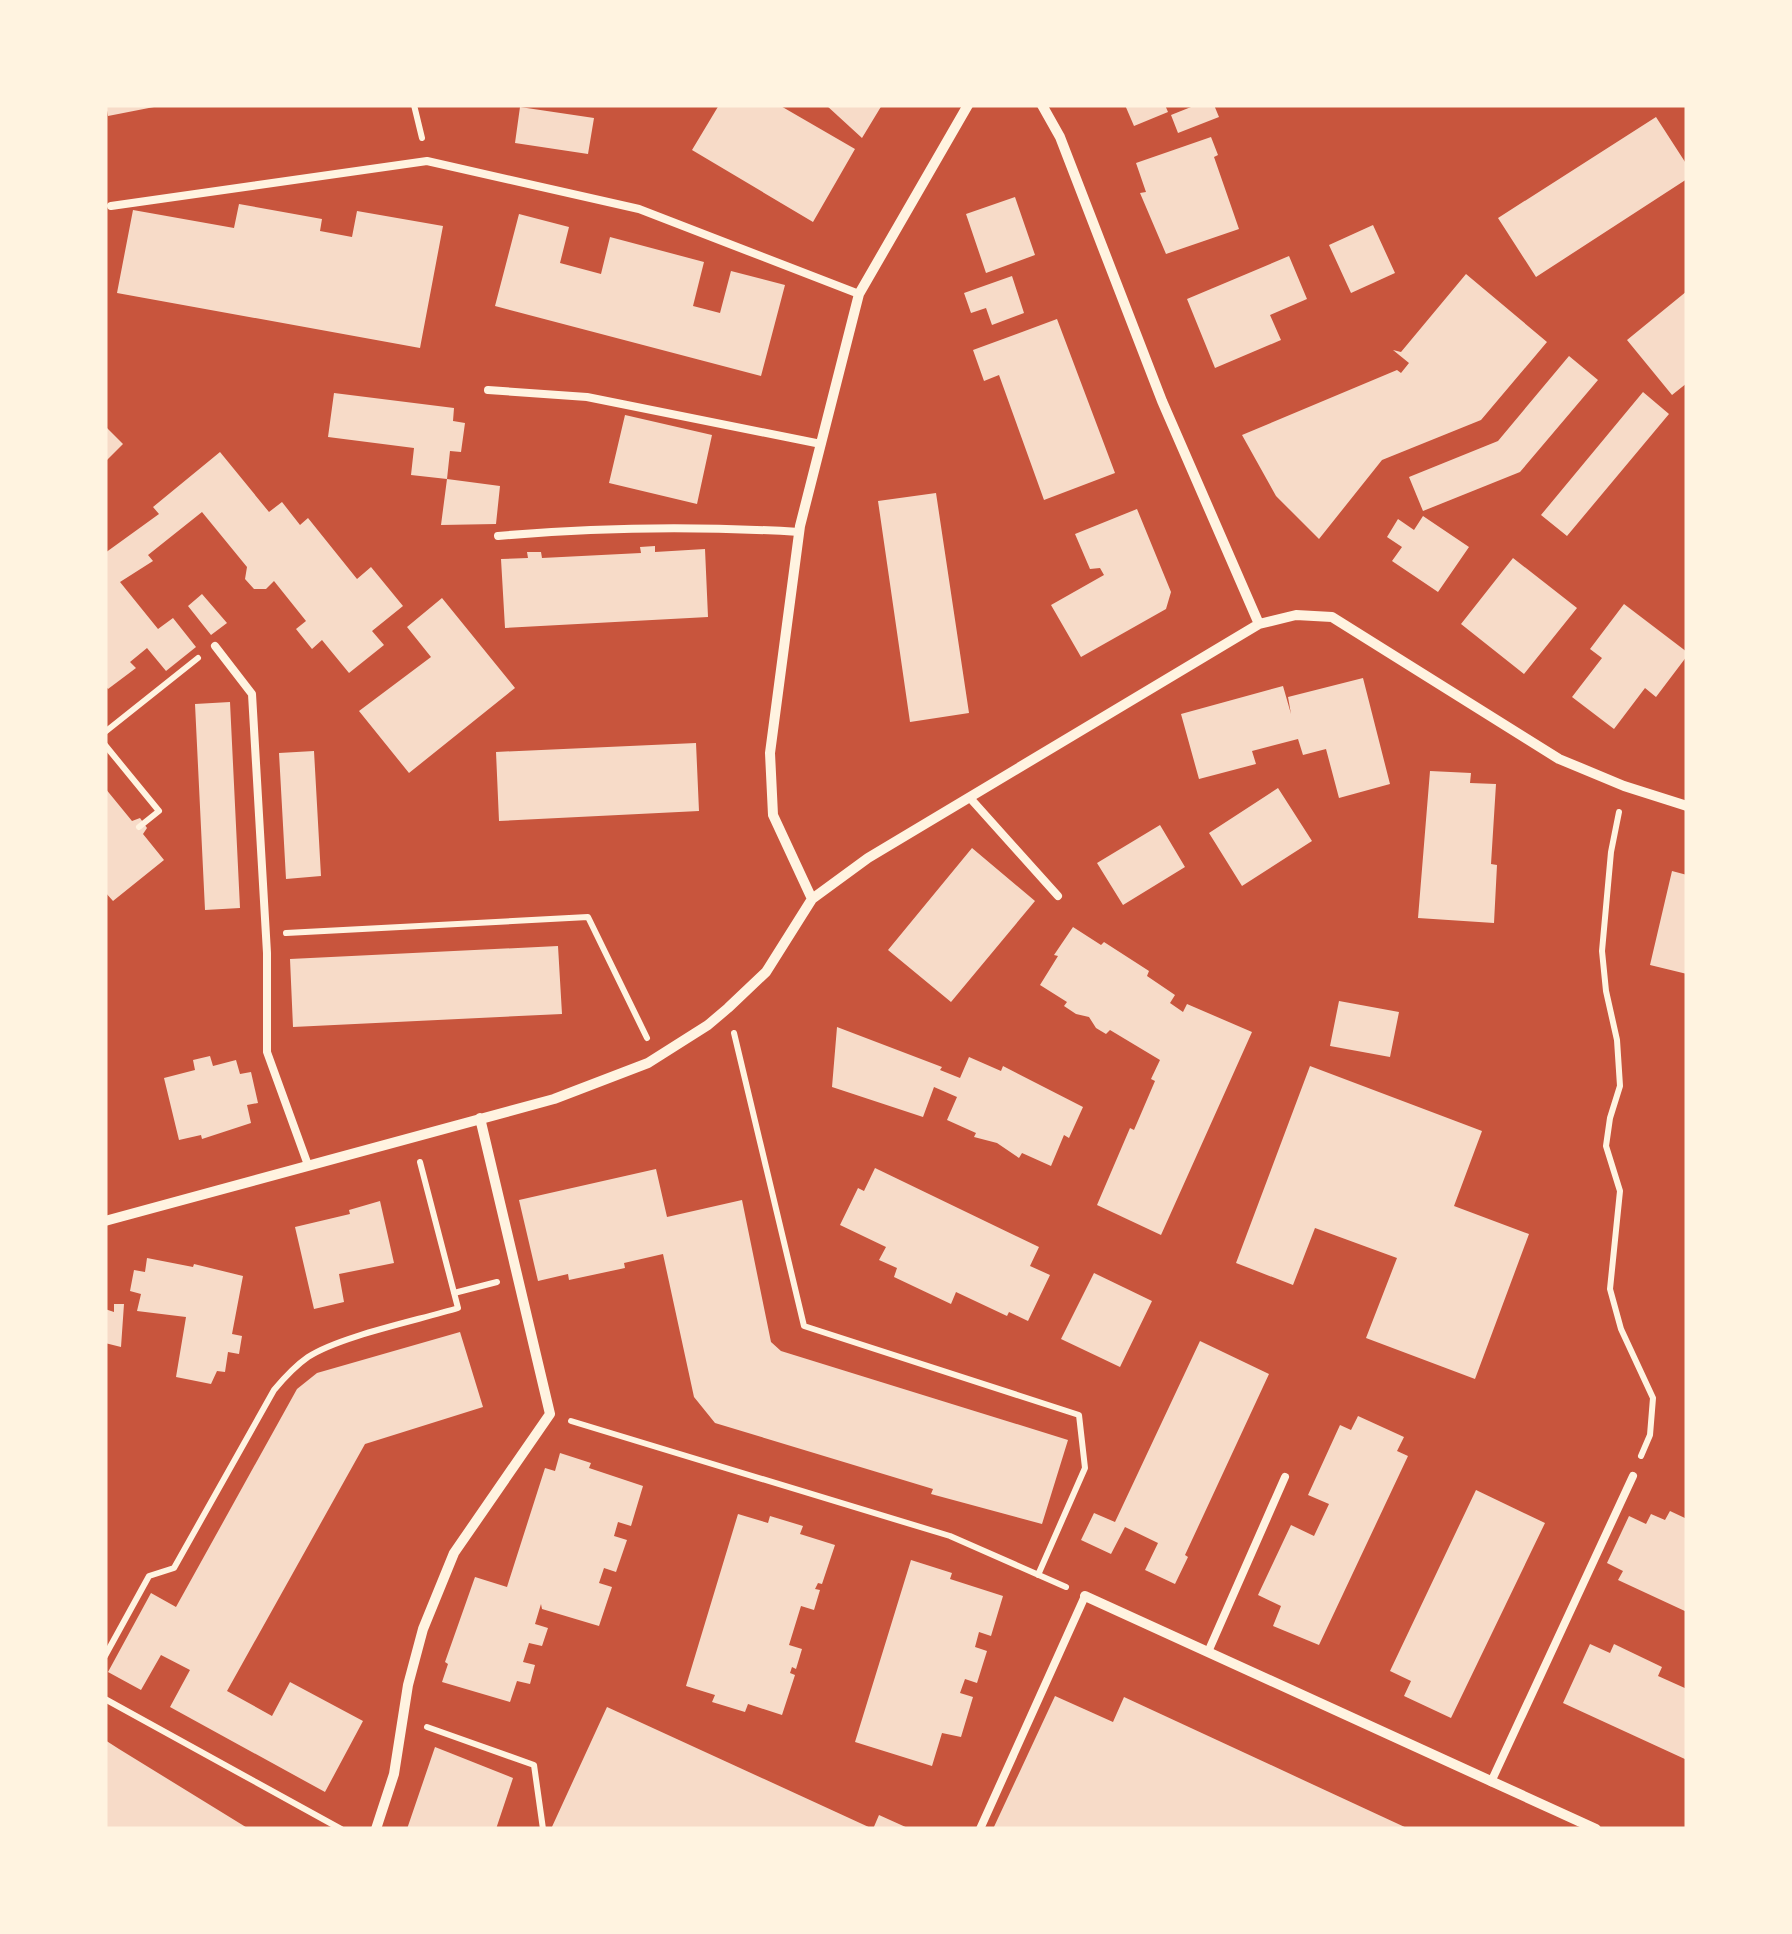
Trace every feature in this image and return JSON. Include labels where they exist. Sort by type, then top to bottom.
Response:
[{"type":"street","points":[[812,899],[773,815],[770,753],[799,532],[859,294],[968,105]]},
{"type":"street","points":[[1042,105],[1060,137],[1162,400],[1259,624]]},
{"type":"street","points":[[105,1221],[554,1098],[656,1057],[728,1008],[766,972],[812,899],[868,858],[1259,624],[1296,615],[1332,617],[1559,759],[1687,806]]},
{"type":"street","points":[[376,1829],[394,1774],[402,1718],[423,1629],[454,1553],[550,1414],[480,1118]]},
{"type":"street","points":[[1085,1596],[1596,1829]]},
{"type":"lane","points":[[111,206],[427,161],[639,209],[859,294]]},
{"type":"lane","points":[[488,390],[587,397],[821,444]]},
{"type":"lane","points":[[498,536],[701,526],[799,532]]},
{"type":"lane","points":[[215,646],[252,694],[267,934],[267,1052],[308,1166]]},
{"type":"lane","points":[[970,798],[1058,896]]},
{"type":"lane","points":[[1491,1782],[1633,1476]]},
{"type":"lane","points":[[1208,1652],[1285,1477]]},
{"type":"lane","points":[[980,1829],[1085,1596]]},
{"type":"path","points":[[414,105],[427,161]]},
{"type":"path","points":[[105,732],[215,646]]},
{"type":"path","points":[[105,745],[159,811],[139,827]]},
{"type":"path","points":[[1624,786],[1611,852],[1602,951],[1617,1040],[1620,1086],[1606,1146],[1620,1191],[1610,1288],[1621,1329],[1653,1398],[1650,1435],[1633,1476]]},
{"type":"path","points":[[267,934],[588,916],[656,1057]]},
{"type":"path","points":[[728,1008],[804,1326],[1078,1416],[1084,1468],[1038,1575]]},
{"type":"path","points":[[105,1656],[149,1576],[174,1568],[274,1390],[290,1372],[310,1356],[332,1346],[458,1308],[413,1136]]},
{"type":"path","points":[[454,1293],[517,1277]]},
{"type":"path","points":[[550,1414],[950,1536],[1085,1596]]},
{"type":"path","points":[[105,1698],[341,1829]]},
{"type":"path","points":[[402,1718],[534,1765],[543,1829]]},
{"type":"building","points":[[106,105],[154,105],[154,107],[108,116]]},
{"type":"building","points":[[719,105],[779,105],[855,149],[813,222],[692,150]]},
{"type":"building","points":[[826,105],[882,105],[862,138]]},
{"type":"building","points":[[1125,105],[1165,105],[1168,112],[1134,126]]},
{"type":"building","points":[[1196,105],[1214,105],[1219,117],[1178,133],[1171,115]]},
{"type":"building","points":[[520,107],[594,118],[588,154],[515,143]]},
{"type":"building","points":[[1656,117],[1687,165],[1687,179],[1536,277],[1498,218]]},
{"type":"building","points":[[1211,137],[1239,229],[1166,254],[1140,193],[1146,192],[1136,163]]},
{"type":"building","points":[[1015,197],[1035,255],[986,273],[966,214]]},
{"type":"building","points":[[239,204],[322,219],[320,231],[352,237],[357,211],[443,226],[420,348],[117,293],[133,210],[234,228]]},
{"type":"building","points":[[519,214],[569,227],[560,263],[601,274],[610,237],[704,262],[693,306],[720,313],[731,271],[785,285],[761,376],[495,306]]},
{"type":"building","points":[[1373,225],[1395,273],[1351,293],[1329,245]]},
{"type":"building","points":[[1289,256],[1307,299],[1270,315],[1281,340],[1215,368],[1187,299]]},
{"type":"building","points":[[1466,274],[1547,342],[1481,420],[1382,460],[1319,539],[1276,496],[1242,435],[1397,370],[1401,373],[1409,363],[1393,350],[1401,352]]},
{"type":"building","points":[[1012,276],[1024,313],[992,325],[986,308],[971,313],[964,293]]},
{"type":"building","points":[[1687,291],[1687,383],[1672,395],[1627,340]]},
{"type":"building","points":[[1057,319],[1115,473],[1044,500],[999,375],[984,381],[973,350]]},
{"type":"building","points":[[1569,356],[1598,380],[1520,472],[1423,511],[1409,477],[1498,441]]},
{"type":"building","points":[[1643,392],[1669,414],[1567,536],[1541,515]]},
{"type":"building","points":[[334,393],[454,408],[453,421],[465,423],[461,452],[450,451],[447,479],[411,475],[414,448],[328,437]]},
{"type":"building","points":[[625,415],[712,435],[697,504],[609,483]]},
{"type":"building","points":[[105,426],[123,444],[105,462]]},
{"type":"building","points":[[220,452],[269,512],[282,502],[300,525],[308,518],[357,579],[371,567],[403,606],[372,631],[384,645],[349,673],[322,640],[312,649],[296,629],[306,621],[274,581],[266,589],[254,589],[245,579],[247,567],[202,512],[148,555],[153,561],[120,582],[158,629],[173,618],[196,647],[166,671],[147,648],[130,662],[136,668],[108,689],[105,553],[159,514],[153,507]]},
{"type":"building","points":[[447,479],[500,486],[496,524],[441,525]]},
{"type":"building","points":[[936,493],[969,713],[910,722],[878,501]]},
{"type":"building","points":[[1137,509],[1171,592],[1166,609],[1081,657],[1051,605],[1104,575],[1100,568],[1090,569],[1075,534]]},
{"type":"building","points":[[1423,516],[1469,547],[1438,592],[1392,561],[1402,547],[1387,537],[1398,519],[1414,530]]},
{"type":"building","points":[[655,546],[655,552],[705,549],[708,617],[505,628],[501,559],[528,558],[527,552],[541,552],[542,558],[641,553],[640,547]]},
{"type":"building","points":[[1513,558],[1577,608],[1524,674],[1461,624]]},
{"type":"building","points":[[202,594],[227,623],[211,635],[188,606]]},
{"type":"building","points":[[442,598],[515,688],[409,773],[359,711],[431,657],[407,627]]},
{"type":"building","points":[[1624,604],[1687,652],[1687,656],[1656,697],[1645,688],[1614,729],[1572,697],[1602,658],[1590,649]]},
{"type":"building","points":[[1363,678],[1390,784],[1339,798],[1326,749],[1303,755],[1298,739],[1252,751],[1256,764],[1199,779],[1181,714],[1283,686],[1291,714],[1288,697]]},
{"type":"building","points":[[230,702],[240,908],[205,910],[195,704]]},
{"type":"building","points":[[696,743],[699,811],[499,821],[496,752]]},
{"type":"building","points":[[314,751],[321,876],[286,879],[279,753]]},
{"type":"building","points":[[1430,771],[1471,773],[1470,783],[1496,784],[1491,864],[1497,865],[1494,923],[1418,918]]},
{"type":"building","points":[[105,788],[132,821],[140,818],[147,828],[143,834],[164,860],[113,901],[105,892]]},
{"type":"building","points":[[1278,788],[1312,841],[1242,886],[1209,833]]},
{"type":"building","points":[[1160,825],[1185,867],[1123,905],[1097,863]]},
{"type":"building","points":[[972,848],[1035,901],[951,1002],[888,950]]},
{"type":"building","points":[[1672,871],[1687,875],[1687,974],[1650,965]]},
{"type":"building","points":[[1073,927],[1149,971],[1147,976],[1175,995],[1170,1003],[1183,1012],[1187,1004],[1252,1032],[1161,1235],[1097,1205],[1130,1128],[1134,1130],[1160,1060],[1110,1030],[1106,1034],[1096,1028],[1089,1017],[1076,1014],[1064,1006],[1067,1002],[1040,985]]},
{"type":"building","points":[[558,946],[562,1014],[293,1027],[290,959]]},
{"type":"building","points":[[1339,1001],[1399,1012],[1390,1057],[1330,1046]]},
{"type":"building","points":[[837,1027],[942,1067],[940,1070],[960,1078],[969,1057],[1001,1071],[1003,1066],[1083,1107],[1069,1138],[1064,1135],[1051,1166],[1022,1153],[1019,1158],[947,1120],[957,1097],[934,1087],[923,1117],[832,1087]]},
{"type":"building","points":[[210,1056],[213,1066],[236,1060],[240,1074],[251,1072],[258,1103],[247,1105],[251,1123],[202,1139],[201,1135],[179,1140],[164,1078],[195,1070],[193,1060]]},
{"type":"building","points":[[1310,1066],[1482,1131],[1454,1206],[1529,1234],[1475,1379],[1366,1338],[1397,1258],[1315,1228],[1293,1285],[1236,1263]]},
{"type":"building","points":[[875,1168],[1039,1247],[1030,1266],[1050,1275],[1028,1321],[1009,1312],[1007,1316],[956,1292],[951,1304],[894,1277],[897,1268],[879,1260],[886,1247],[840,1225],[858,1188],[864,1191]]},
{"type":"building","points":[[656,1169],[667,1217],[742,1200],[771,1342],[781,1351],[1068,1440],[1042,1524],[931,1494],[933,1489],[715,1423],[694,1397],[663,1254],[624,1263],[625,1268],[569,1280],[568,1274],[538,1281],[519,1200]]},
{"type":"building","points":[[380,1201],[394,1263],[339,1274],[344,1302],[314,1309],[295,1227],[350,1214],[349,1210]]},
{"type":"building","points":[[147,1258],[243,1276],[232,1334],[242,1336],[239,1354],[228,1352],[225,1372],[217,1371],[211,1384],[176,1377],[186,1317],[137,1311],[141,1294],[130,1291],[134,1270],[145,1272]]},
{"type":"building","points":[[1094,1273],[1152,1301],[1120,1367],[1061,1339]]},
{"type":"building","points":[[114,1304],[124,1304],[121,1347],[105,1343],[105,1309],[114,1312]]},
{"type":"building","points":[[460,1332],[483,1407],[365,1444],[227,1691],[272,1716],[290,1682],[363,1721],[325,1792],[170,1707],[190,1670],[161,1655],[141,1690],[108,1672],[151,1593],[176,1607],[297,1389],[317,1373]]},
{"type":"building","points":[[1200,1341],[1269,1374],[1175,1584],[1145,1570],[1158,1543],[1125,1527],[1111,1554],[1081,1540],[1094,1513],[1115,1522]]},
{"type":"building","points":[[1358,1416],[1404,1437],[1397,1451],[1408,1456],[1319,1645],[1273,1626],[1281,1606],[1258,1595],[1291,1525],[1314,1536],[1329,1504],[1308,1495],[1340,1425],[1351,1430]]},
{"type":"building","points":[[560,1453],[591,1463],[589,1468],[643,1486],[631,1526],[618,1522],[614,1536],[627,1540],[616,1572],[604,1568],[599,1583],[612,1587],[599,1626],[542,1609],[541,1604],[535,1624],[548,1628],[542,1646],[529,1643],[523,1662],[535,1665],[530,1684],[517,1681],[510,1702],[442,1682],[448,1664],[445,1662],[475,1577],[507,1587],[545,1468],[555,1471]]},
{"type":"building","points":[[1476,1490],[1545,1523],[1451,1718],[1404,1696],[1411,1681],[1390,1671]]},
{"type":"building","points":[[1670,1511],[1687,1519],[1687,1612],[1618,1580],[1623,1571],[1607,1563],[1629,1516],[1646,1524],[1651,1514],[1665,1520]]},
{"type":"building","points":[[738,1514],[768,1523],[770,1516],[803,1526],[800,1534],[835,1545],[822,1584],[818,1583],[815,1589],[820,1590],[814,1610],[801,1606],[789,1645],[802,1649],[796,1669],[792,1667],[790,1673],[795,1675],[782,1715],[748,1704],[745,1712],[712,1702],[715,1695],[686,1686]]},
{"type":"building","points":[[911,1560],[952,1573],[950,1579],[1003,1596],[991,1636],[979,1632],[975,1647],[987,1651],[977,1683],[965,1679],[960,1693],[973,1697],[961,1737],[942,1733],[932,1766],[855,1742]]},
{"type":"building","points":[[1590,1644],[1610,1653],[1614,1644],[1662,1667],[1658,1676],[1687,1689],[1687,1760],[1563,1703]]},
{"type":"building","points":[[1055,1696],[1113,1722],[1124,1697],[1409,1829],[993,1829]]},
{"type":"building","points":[[607,1707],[873,1829],[551,1829]]},
{"type":"building","points":[[105,1740],[119,1749],[249,1829],[105,1829]]},
{"type":"building","points":[[435,1747],[513,1778],[496,1829],[407,1829]]},
{"type":"building","points":[[879,1815],[910,1829],[873,1829]]}]
